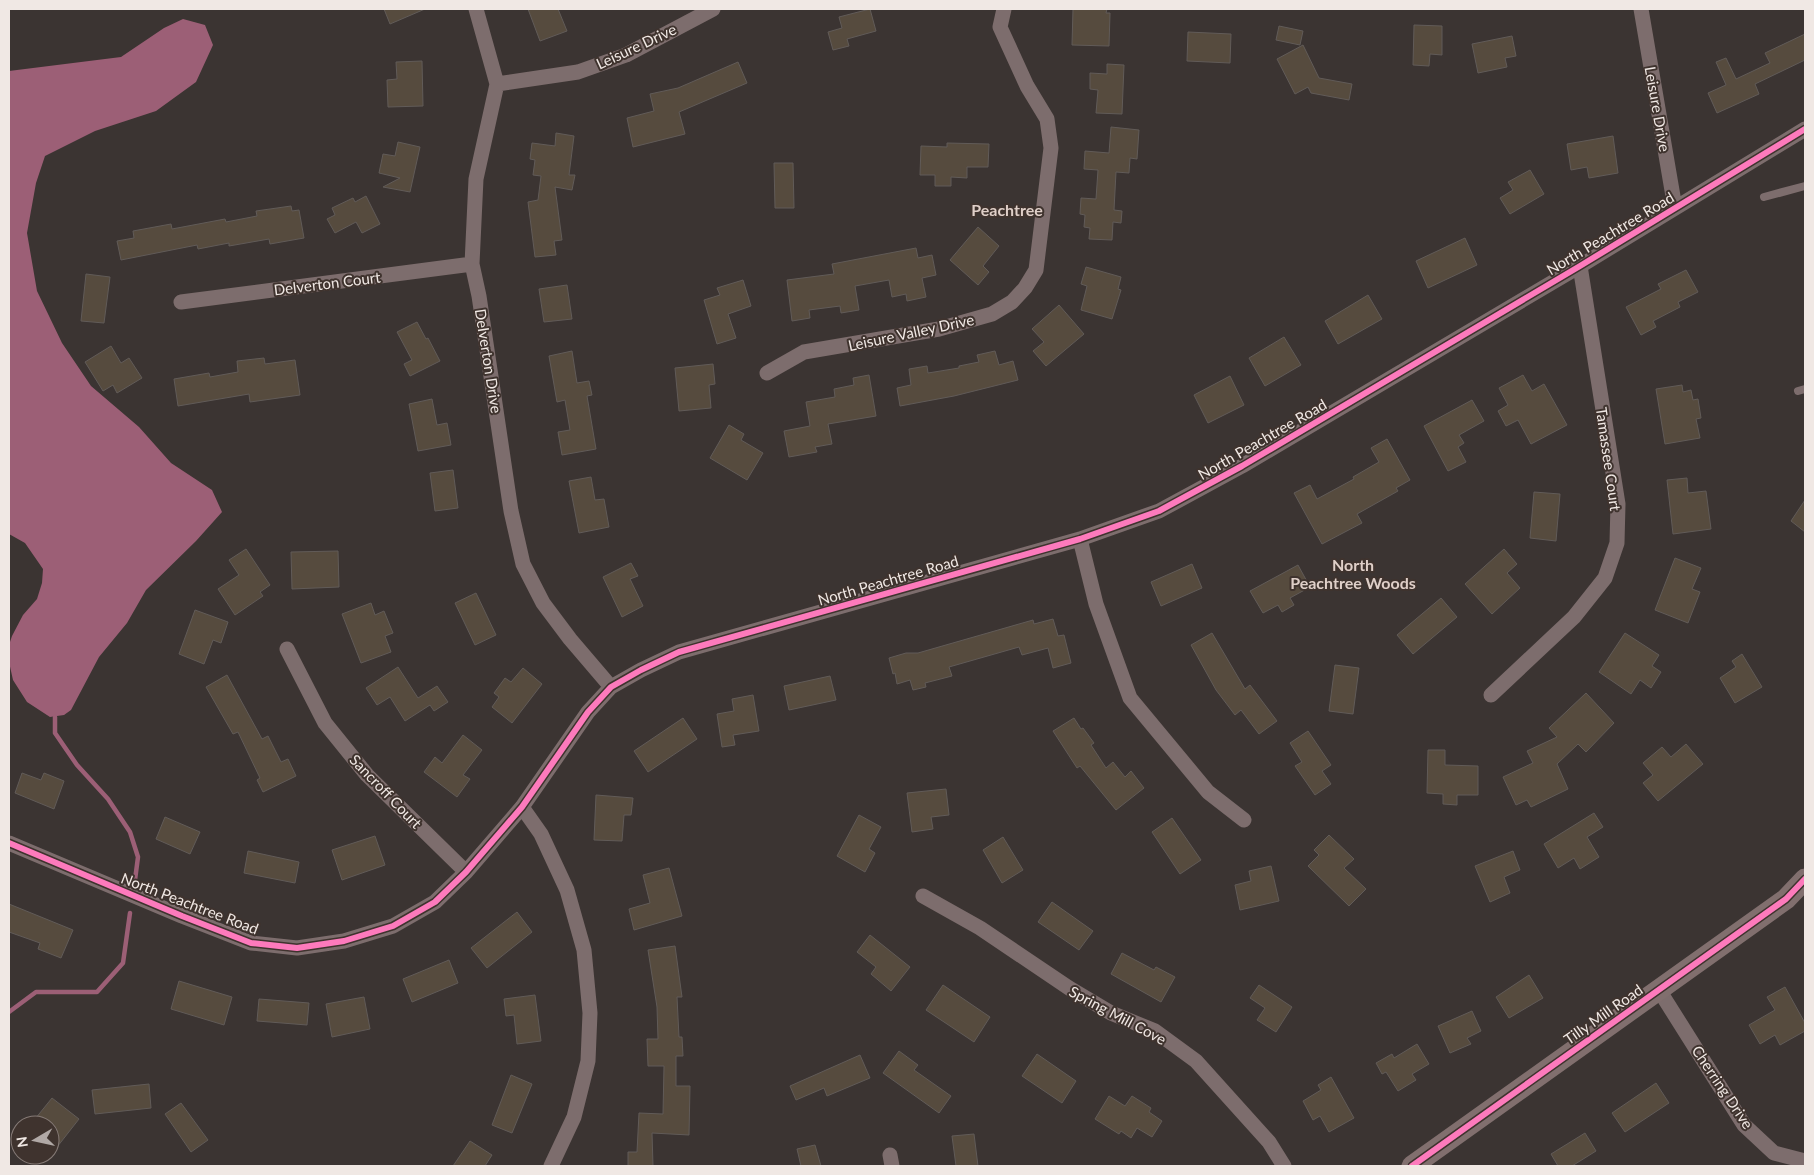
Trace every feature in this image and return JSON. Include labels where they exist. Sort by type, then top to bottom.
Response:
[{"type":"street","name":"Delverton Drive","points":[[476,9],[497,84],[476,179],[472,264],[479,296],[512,512],[523,564],[543,603],[570,640],[611,687]]},
{"type":"street","name":"Leisure Drive","points":[[497,84],[578,72],[626,54],[713,9]]},
{"type":"street","name":"Leisure Valley Drive","points":[[767,373],[804,352],[939,329],[992,314],[1012,302],[1025,288],[1036,270],[1051,148],[1047,119],[1027,86],[1000,27],[1004,9]]},
{"type":"street","name":"Leisure Drive","points":[[1642,9],[1675,208]]},
{"type":"street","name":"North Peachtree Road","points":[[9,843],[251,943],[297,948],[344,940],[393,926],[435,902],[466,872],[522,807],[588,712],[611,687],[641,670],[678,652],[1080,539],[1159,511],[1218,480],[1580,266],[1805,129]]},
{"type":"street","name":"Delverton Court","points":[[181,302],[472,264]]},
{"type":"street","name":"Tamassee Court","points":[[1490,695],[1574,617],[1605,578],[1617,543],[1618,504],[1580,266]]},
{"type":"street","points":[[1080,539],[1096,604],[1130,698],[1208,792],[1244,820]]},
{"type":"street","name":"Sancroff Court","points":[[286,649],[325,723],[367,775],[466,872]]},
{"type":"street","points":[[522,807],[541,834],[567,890],[584,950],[590,1013],[588,1061],[574,1117],[551,1166]]},
{"type":"street","name":"Tilly Mill Road","points":[[1412,1166],[1786,899],[1805,879]]},
{"type":"street","name":"Spring Mill Cove","points":[[923,896],[980,928],[1077,994],[1111,1013],[1155,1032],[1196,1061],[1269,1142],[1284,1166]]},
{"type":"street","name":"Cherring Drive","points":[[1659,990],[1744,1125],[1774,1154],[1805,1161]]},
{"type":"lane","points":[[1764,196],[1805,186]]},
{"type":"shaded area","points":[[183,19],[205,25],[213,45],[196,82],[156,111],[95,131],[45,156],[36,183],[27,233],[37,291],[62,343],[91,386],[139,427],[171,463],[212,490],[222,512],[196,541],[146,590],[127,623],[99,657],[71,710],[64,715],[50,717],[27,702],[13,680],[9,662],[9,645],[12,636],[23,615],[37,599],[42,583],[43,569],[25,543],[9,534],[9,71],[121,57],[164,28]]},
{"type":"building","points":[[384,9],[425,9],[390,24]]},
{"type":"building","points":[[528,9],[558,9],[567,31],[540,41]]},
{"type":"building","points":[[870,9],[876,31],[847,39],[849,46],[833,50],[828,32],[842,28],[839,17]]},
{"type":"building","points":[[1073,9],[1107,9],[1106,13],[1110,13],[1109,46],[1072,45]]},
{"type":"building","points":[[1414,25],[1442,26],[1442,55],[1430,54],[1429,66],[1413,65]]},
{"type":"building","points":[[1279,26],[1303,31],[1300,45],[1276,40]]},
{"type":"building","points":[[1188,32],[1231,34],[1230,63],[1187,61]]},
{"type":"building","points":[[1805,34],[1805,60],[1755,84],[1759,94],[1717,113],[1708,93],[1726,85],[1716,62],[1726,58],[1736,79],[1770,63],[1765,53]]},
{"type":"building","points":[[1512,36],[1516,56],[1505,58],[1507,67],[1478,73],[1472,44]]},
{"type":"building","points":[[1303,45],[1319,78],[1352,84],[1349,100],[1311,93],[1308,87],[1295,94],[1277,59]]},
{"type":"building","points":[[422,61],[423,106],[388,107],[387,80],[397,79],[396,62]]},
{"type":"building","points":[[738,62],[747,83],[679,112],[685,134],[633,147],[627,118],[654,111],[650,94],[678,88]]},
{"type":"building","points":[[1107,64],[1124,65],[1122,114],[1096,113],[1098,90],[1090,89],[1090,73],[1107,74]]},
{"type":"building","points":[[1111,127],[1139,130],[1137,159],[1130,158],[1129,173],[1116,172],[1114,210],[1122,211],[1121,223],[1113,222],[1112,240],[1089,239],[1090,228],[1084,227],[1085,215],[1080,214],[1081,198],[1096,199],[1098,170],[1084,169],[1085,151],[1109,153]]},
{"type":"building","points":[[556,133],[574,136],[569,175],[575,175],[572,190],[555,187],[562,240],[554,241],[556,255],[535,257],[528,202],[538,200],[541,176],[533,175],[535,160],[530,159],[532,143],[555,146]]},
{"type":"building","points":[[1613,136],[1618,173],[1589,178],[1587,167],[1571,170],[1567,144]]},
{"type":"building","points":[[398,142],[420,147],[410,192],[383,187],[400,178],[379,173],[383,154],[395,156]]},
{"type":"building","points":[[947,143],[989,144],[988,167],[967,167],[967,178],[951,177],[951,186],[935,186],[935,175],[920,175],[921,146],[947,147]]},
{"type":"building","points":[[774,163],[793,163],[794,208],[775,208]]},
{"type":"building","points":[[1530,170],[1544,194],[1510,214],[1500,198],[1513,190],[1508,182]]},
{"type":"building","points":[[366,196],[380,224],[362,233],[356,222],[335,233],[327,219],[335,215],[332,208],[353,198],[355,202]]},
{"type":"building","points":[[291,206],[292,211],[299,210],[304,238],[270,244],[269,239],[229,246],[229,243],[198,249],[197,245],[121,260],[117,241],[134,238],[133,231],[171,224],[172,229],[225,219],[226,222],[257,216],[256,211]]},
{"type":"building","points":[[978,227],[999,246],[983,266],[989,272],[978,285],[950,260]]},
{"type":"building","points":[[1465,238],[1477,265],[1428,288],[1416,261]]},
{"type":"building","points":[[916,248],[918,258],[932,255],[936,275],[922,278],[926,297],[907,301],[906,294],[892,297],[889,280],[855,286],[859,310],[841,313],[840,306],[809,310],[810,318],[792,321],[787,280],[834,274],[832,264]]},
{"type":"building","points":[[1086,267],[1121,277],[1118,289],[1121,290],[1112,319],[1081,310],[1087,286],[1081,284]]},
{"type":"building","points":[[1686,270],[1698,292],[1678,302],[1680,307],[1653,321],[1656,327],[1641,335],[1626,307],[1661,289],[1658,284]]},
{"type":"building","points":[[86,274],[110,277],[104,323],[81,321]]},
{"type":"building","points":[[743,280],[751,306],[728,314],[736,338],[717,344],[704,300],[720,295],[717,288]]},
{"type":"building","points":[[567,285],[572,319],[544,322],[539,289]]},
{"type":"building","points":[[1368,295],[1382,319],[1338,344],[1325,321]]},
{"type":"building","points":[[1059,305],[1084,334],[1046,366],[1033,351],[1044,342],[1032,329]]},
{"type":"building","points":[[417,322],[440,361],[410,376],[404,364],[412,360],[397,332]]},
{"type":"building","points":[[1284,337],[1301,365],[1265,386],[1249,358]]},
{"type":"building","points":[[111,346],[121,363],[129,358],[142,378],[117,393],[113,385],[103,391],[85,362]]},
{"type":"building","points":[[572,351],[577,383],[589,381],[592,395],[587,396],[596,449],[562,455],[558,432],[570,430],[565,400],[557,402],[549,356]]},
{"type":"building","points":[[995,351],[999,365],[1013,361],[1018,380],[954,396],[900,406],[897,388],[911,385],[909,369],[927,366],[928,373],[959,368],[959,366],[979,362],[977,355]]},
{"type":"building","points":[[264,358],[265,364],[295,360],[300,395],[250,402],[249,394],[178,406],[174,379],[209,373],[210,377],[238,372],[237,361]]},
{"type":"building","points":[[713,364],[715,384],[709,385],[711,408],[679,411],[675,368]]},
{"type":"building","points":[[869,375],[876,416],[828,424],[832,444],[815,447],[817,452],[789,457],[784,431],[810,426],[806,402],[835,397],[834,389],[854,385],[853,378]]},
{"type":"building","points":[[1523,375],[1532,391],[1544,384],[1567,425],[1531,444],[1518,420],[1506,426],[1498,411],[1508,405],[1499,388]]},
{"type":"building","points":[[1230,376],[1244,405],[1208,423],[1194,395]]},
{"type":"building","points":[[1682,385],[1683,392],[1691,390],[1693,400],[1698,399],[1701,418],[1696,419],[1700,438],[1665,444],[1656,389]]},
{"type":"building","points":[[432,399],[437,425],[447,423],[451,445],[418,451],[409,404]]},
{"type":"building","points":[[1472,400],[1484,421],[1459,435],[1464,443],[1458,447],[1466,462],[1448,471],[1424,426]]},
{"type":"building","points":[[729,425],[744,434],[741,440],[763,453],[747,480],[710,458]]},
{"type":"building","points":[[1387,439],[1410,480],[1396,488],[1398,491],[1357,514],[1362,523],[1322,544],[1294,493],[1310,485],[1317,499],[1354,479],[1353,477],[1379,462],[1371,448]]},
{"type":"building","points":[[453,470],[458,508],[435,511],[430,473]]},
{"type":"building","points":[[591,477],[595,500],[604,499],[609,527],[579,533],[569,481]]},
{"type":"building","points":[[1687,478],[1688,493],[1706,491],[1711,529],[1673,534],[1667,480]]},
{"type":"building","points":[[1534,492],[1560,494],[1556,541],[1530,538]]},
{"type":"building","points":[[1805,500],[1805,532],[1791,521]]},
{"type":"building","points":[[246,549],[270,585],[260,592],[263,596],[235,615],[218,589],[239,575],[229,560]]},
{"type":"building","points":[[1504,549],[1517,564],[1507,573],[1520,588],[1492,614],[1465,584]]},
{"type":"building","points":[[338,551],[339,587],[292,589],[291,552]]},
{"type":"building","points":[[1675,558],[1701,568],[1692,589],[1700,592],[1688,623],[1655,610]]},
{"type":"building","points":[[631,563],[638,576],[630,579],[643,606],[622,617],[603,577]]},
{"type":"building","points":[[1192,564],[1202,588],[1161,606],[1151,582]]},
{"type":"building","points":[[1298,565],[1310,587],[1290,598],[1294,605],[1282,612],[1278,605],[1263,613],[1250,591]]},
{"type":"building","points":[[476,593],[496,635],[475,645],[455,603]]},
{"type":"building","points":[[1441,598],[1457,617],[1413,654],[1397,635]]},
{"type":"building","points":[[371,603],[375,615],[384,611],[393,633],[385,636],[391,652],[361,663],[342,614]]},
{"type":"building","points":[[195,610],[228,622],[221,643],[213,640],[204,664],[179,654]]},
{"type":"building","points":[[1053,619],[1058,636],[1064,635],[1071,663],[1053,668],[1048,648],[1022,655],[1019,647],[949,667],[952,676],[925,683],[926,687],[913,690],[910,680],[897,684],[895,673],[893,674],[889,658],[906,653],[918,653],[1033,620],[1034,624]]},
{"type":"building","points":[[1212,633],[1245,689],[1250,685],[1277,721],[1259,734],[1241,710],[1235,715],[1216,690],[1191,645]]},
{"type":"building","points":[[1625,633],[1659,655],[1652,666],[1661,672],[1651,688],[1640,680],[1631,694],[1599,672]]},
{"type":"building","points":[[1742,654],[1762,687],[1735,703],[1720,678],[1736,667],[1732,661]]},
{"type":"building","points":[[1335,665],[1359,668],[1353,714],[1329,711]]},
{"type":"building","points":[[398,667],[418,698],[437,686],[448,702],[434,711],[430,705],[405,721],[390,697],[377,705],[366,688]]},
{"type":"building","points":[[523,668],[542,684],[512,723],[492,707],[499,697],[494,693],[505,678],[511,682]]},
{"type":"building","points":[[227,675],[262,739],[268,736],[281,762],[288,759],[296,776],[263,792],[257,780],[260,778],[238,732],[233,734],[206,687]]},
{"type":"building","points":[[830,676],[836,700],[789,710],[784,686]]},
{"type":"building","points":[[1586,693],[1614,723],[1586,752],[1578,744],[1557,764],[1568,789],[1531,807],[1527,800],[1516,805],[1503,777],[1533,763],[1527,751],[1557,737],[1549,728]]},
{"type":"building","points":[[753,695],[759,731],[733,735],[735,745],[722,747],[717,714],[734,711],[732,699]]},
{"type":"building","points":[[683,718],[697,739],[648,772],[634,751]]},
{"type":"building","points":[[1074,718],[1094,743],[1091,745],[1106,768],[1113,762],[1125,777],[1131,771],[1144,788],[1116,810],[1080,766],[1077,768],[1053,731]]},
{"type":"building","points":[[1308,731],[1331,765],[1322,771],[1331,784],[1315,795],[1295,766],[1302,762],[1290,743]]},
{"type":"building","points":[[463,735],[482,750],[463,775],[470,779],[457,797],[424,772],[435,757],[442,763]]},
{"type":"building","points":[[1686,744],[1703,764],[1658,801],[1643,783],[1653,775],[1643,763],[1662,747],[1671,757]]},
{"type":"building","points":[[1428,750],[1445,750],[1445,765],[1478,766],[1478,795],[1457,795],[1457,805],[1443,804],[1443,794],[1427,793]]},
{"type":"building","points":[[22,773],[41,780],[44,773],[64,781],[54,809],[15,793]]},
{"type":"building","points":[[946,789],[949,815],[931,817],[933,829],[912,832],[907,793]]},
{"type":"building","points":[[596,795],[633,798],[631,815],[624,815],[622,841],[594,840]]},
{"type":"building","points":[[1594,813],[1603,827],[1587,837],[1599,857],[1580,869],[1574,858],[1558,868],[1544,844]]},
{"type":"building","points":[[859,815],[881,827],[869,849],[875,853],[865,872],[837,856]]},
{"type":"building","points":[[165,817],[200,832],[190,854],[156,839]]},
{"type":"building","points":[[1172,818],[1201,860],[1180,874],[1152,832]]},
{"type":"building","points":[[1329,835],[1354,859],[1344,868],[1366,889],[1349,906],[1308,866],[1319,855],[1314,850]]},
{"type":"building","points":[[375,836],[385,865],[342,880],[332,850]]},
{"type":"building","points":[[1003,837],[1023,870],[1002,883],[983,850]]},
{"type":"building","points":[[248,851],[299,862],[295,883],[244,873]]},
{"type":"building","points":[[1513,851],[1520,870],[1504,877],[1510,893],[1490,902],[1475,866]]},
{"type":"building","points":[[1271,866],[1279,901],[1240,910],[1235,885],[1251,881],[1249,871]]},
{"type":"building","points":[[669,868],[682,916],[634,930],[629,909],[650,903],[643,875]]},
{"type":"building","points":[[1052,902],[1093,931],[1079,950],[1038,922]]},
{"type":"building","points":[[9,904],[73,930],[61,958],[38,949],[40,943],[9,932]]},
{"type":"building","points":[[517,912],[532,932],[487,968],[471,948]]},
{"type":"building","points":[[870,935],[910,967],[891,991],[871,974],[876,967],[857,952]]},
{"type":"building","points":[[675,946],[682,997],[677,997],[679,1037],[682,1037],[683,1056],[676,1056],[676,1086],[690,1086],[689,1135],[652,1133],[653,1166],[628,1166],[628,1152],[637,1152],[639,1113],[663,1114],[664,1066],[648,1066],[647,1039],[658,1039],[657,1007],[648,950]]},
{"type":"building","points":[[1122,953],[1154,970],[1156,967],[1175,977],[1161,1002],[1111,974]]},
{"type":"building","points":[[449,960],[458,983],[412,1002],[403,979]]},
{"type":"building","points":[[1529,975],[1543,998],[1509,1018],[1496,997]]},
{"type":"building","points":[[179,981],[232,997],[224,1025],[171,1009]]},
{"type":"building","points":[[943,985],[990,1017],[974,1042],[926,1010]]},
{"type":"building","points":[[1259,985],[1292,1007],[1276,1032],[1257,1020],[1265,1008],[1250,998]]},
{"type":"building","points":[[1785,987],[1805,1023],[1805,1031],[1780,1045],[1775,1035],[1760,1044],[1749,1025],[1775,1010],[1767,997]]},
{"type":"building","points":[[535,995],[541,1041],[517,1044],[514,1015],[506,1016],[504,999]]},
{"type":"building","points":[[364,997],[370,1029],[332,1037],[326,1004]]},
{"type":"building","points":[[259,999],[309,1003],[307,1025],[257,1021]]},
{"type":"building","points":[[1472,1011],[1481,1031],[1467,1038],[1471,1044],[1450,1053],[1438,1026]]},
{"type":"building","points":[[1417,1044],[1429,1064],[1412,1074],[1416,1080],[1398,1091],[1386,1072],[1382,1074],[1376,1063],[1392,1054],[1394,1058]]},
{"type":"building","points":[[899,1051],[918,1065],[914,1070],[951,1096],[939,1113],[883,1073]]},
{"type":"building","points":[[1037,1054],[1076,1081],[1062,1103],[1022,1076]]},
{"type":"building","points":[[860,1055],[870,1078],[827,1096],[824,1088],[796,1100],[790,1086]]},
{"type":"building","points":[[511,1075],[532,1084],[512,1133],[492,1125]]},
{"type":"building","points":[[1331,1077],[1354,1118],[1329,1132],[1320,1116],[1313,1120],[1303,1101],[1321,1090],[1318,1085]]},
{"type":"building","points":[[1656,1083],[1669,1103],[1625,1132],[1612,1113]]},
{"type":"building","points":[[149,1084],[151,1108],[95,1114],[92,1090]]},
{"type":"building","points":[[1109,1096],[1125,1106],[1132,1096],[1151,1108],[1149,1112],[1162,1121],[1152,1137],[1137,1128],[1131,1138],[1121,1131],[1119,1134],[1095,1119]]},
{"type":"building","points":[[52,1098],[79,1119],[60,1143],[60,1115],[38,1115]]},
{"type":"building","points":[[181,1103],[208,1140],[191,1152],[165,1114]]},
{"type":"building","points":[[1585,1133],[1596,1151],[1572,1166],[1558,1166],[1551,1154]]},
{"type":"building","points":[[974,1134],[978,1166],[956,1166],[952,1136]]},
{"type":"building","points":[[470,1141],[492,1155],[485,1166],[453,1166]]},
{"type":"building","points":[[815,1145],[821,1166],[801,1166],[797,1149]]},
{"type":"waterway","points":[[55,717],[55,733],[77,765],[108,799],[130,832],[138,857],[135,880]]},
{"type":"waterway","points":[[9,1012],[36,992],[97,992],[123,963],[130,913]]},
{"type":"cycle path","points":[[9,843],[251,943],[297,948],[344,941],[393,926],[435,902],[466,872],[522,807],[588,712],[611,687],[641,670],[679,652],[1080,539],[1159,511],[1242,466],[1580,266],[1805,129]]},
{"type":"cycle path","points":[[1412,1166],[1786,899],[1805,879]]},
{"type":"district","name":"Peachtree","points":[[1007,209]]},
{"type":"district","name":"North Peachtree Woods","points":[[1353,573]]}]
